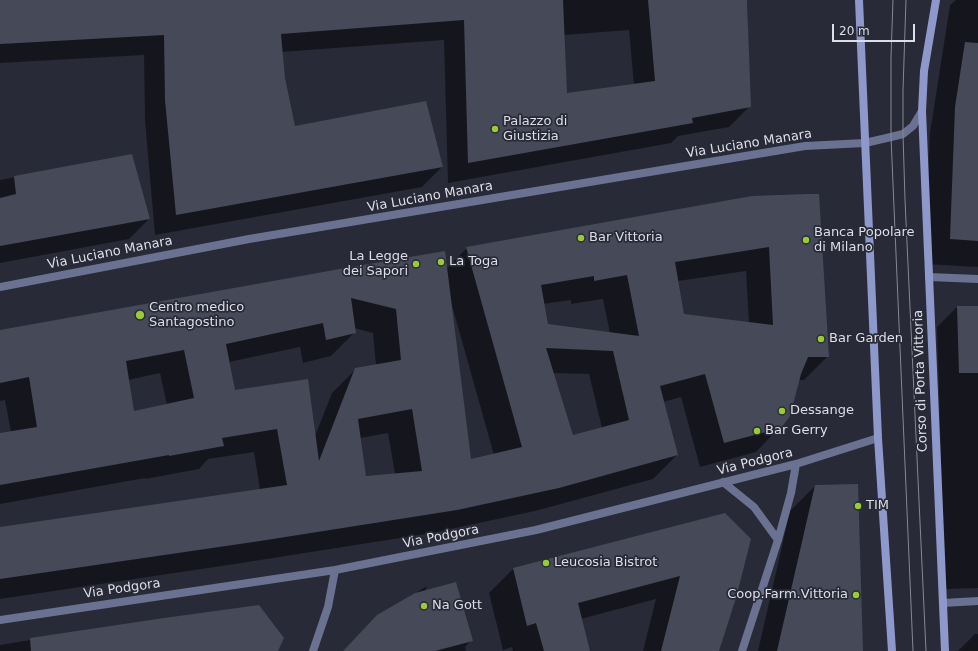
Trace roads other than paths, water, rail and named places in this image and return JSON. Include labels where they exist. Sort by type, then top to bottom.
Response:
[{"type":"street","points":[[859,0],[878,438],[892,651]]},
{"type":"street","name":"Corso di Porta Vittoria","points":[[936,0],[924,71],[922,111],[945,651]]},
{"type":"street","name":"Via Luciano Manara","points":[[0,286],[249,239],[805,146],[865,143],[903,134],[912,126],[922,111]]},
{"type":"street","points":[[929,277],[978,278]]},
{"type":"street","name":"Via Podgora","points":[[0,620],[335,570],[536,530],[796,464],[878,438]]},
{"type":"street","points":[[742,651],[778,540],[791,493],[796,464]]},
{"type":"street","points":[[722,482],[754,507],[778,540]]},
{"type":"street","points":[[312,651],[328,607],[335,570]]},
{"type":"street","points":[[943,603],[978,601]]},
{"type":"tram line","points":[[893,0],[891,137],[913,651]]},
{"type":"tram line","points":[[906,0],[903,90],[905,200],[926,651]]},
{"type":"place","name":"Palazzo di Giustizia","points":[[495,129]]},
{"type":"place","name":"Bar Vittoria","points":[[581,238]]},
{"type":"place","name":"Banca Popolare di Milano","points":[[806,240]]},
{"type":"place","name":"La Toga","points":[[441,262]]},
{"type":"place","name":"La Legge dei Sapori","points":[[416,264]]},
{"type":"place","name":"Centro medico Santagostino","points":[[140,315]]},
{"type":"place","name":"Bar Garden","points":[[821,339]]},
{"type":"place","name":"Dessange","points":[[782,411]]},
{"type":"place","name":"Bar Gerry","points":[[757,431]]},
{"type":"place","name":"TIM","points":[[858,506]]},
{"type":"place","name":"Leucosia Bistrot","points":[[546,563]]},
{"type":"place","name":"Coop.Farm.Vittoria","points":[[856,595]]},
{"type":"place","name":"Na Gott","points":[[424,606]]}]
